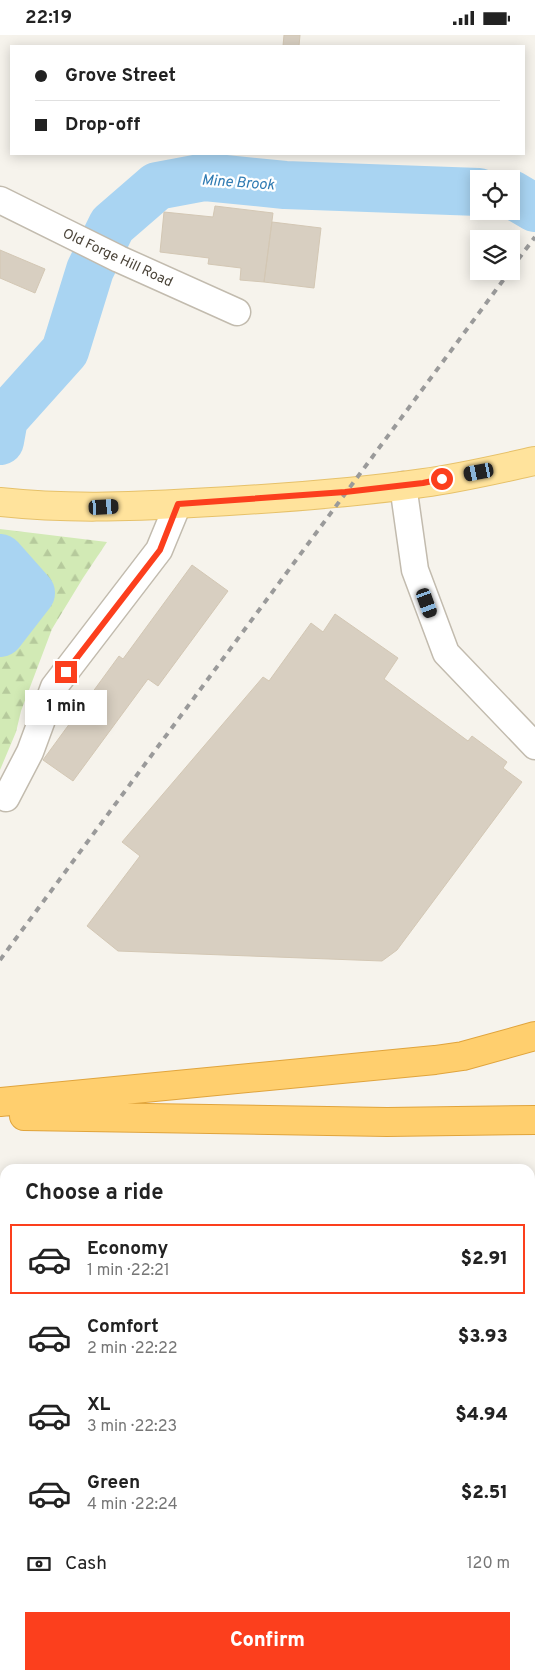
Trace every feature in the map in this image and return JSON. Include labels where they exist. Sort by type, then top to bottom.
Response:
[{"type":"highway","points":[[8,1109],[435,1060],[496,1049],[535,1036]]},
{"type":"highway","points":[[8,1109],[387,1122],[535,1120]]},
{"type":"main road","points":[[0,502],[38,506],[104,507],[178,504],[345,492],[423,483],[535,461]]},
{"type":"street","name":"Old Forge Hill Road","points":[[0,201],[119,259],[236,312]]},
{"type":"street","points":[[403,485],[415,570],[446,653],[535,747]]},
{"type":"street","points":[[6,798],[30,753],[54,687],[160,550],[178,504]]},
{"type":"green space","points":[[0,529],[107,542],[52,629],[21,711],[16,732],[0,770]]},
{"type":"green space","points":[[0,550],[32,561],[40,572],[40,582],[35,599],[22,613],[0,651]]},
{"type":"building","points":[[284,35],[300,35],[299,45],[283,45]]},
{"type":"building","points":[[215,206],[273,213],[264,282],[240,280],[241,268],[208,264],[209,258],[160,252],[164,212],[213,217]]},
{"type":"building","points":[[272,222],[321,228],[314,288],[264,282]]},
{"type":"building","points":[[0,250],[45,269],[35,293],[0,278]]},
{"type":"building","points":[[192,565],[228,591],[158,686],[148,679],[73,781],[43,760],[119,656],[123,659]]},
{"type":"building","points":[[335,614],[398,658],[384,679],[468,741],[472,736],[507,762],[503,768],[522,782],[397,950],[382,961],[118,951],[87,926],[140,856],[122,842],[263,677],[269,681],[311,623],[323,632]]},
{"type":"waterway","name":"Mine Brook","points":[[0,441],[4,419],[65,351],[90,270],[112,225],[157,186],[205,177],[285,185],[470,192]]},
{"type":"waterway","name":"Mine Brook","points":[[520,199],[535,208]]},
{"type":"waterway","name":"Mine Brook","points":[[0,558],[31,593],[0,633]]},
{"type":"railway","points":[[520,257],[535,237]]},
{"type":"railway","points":[[0,960],[503,280]]},
{"type":"route","points":[[66,672],[160,550],[178,504],[345,492],[442,479]]}]
